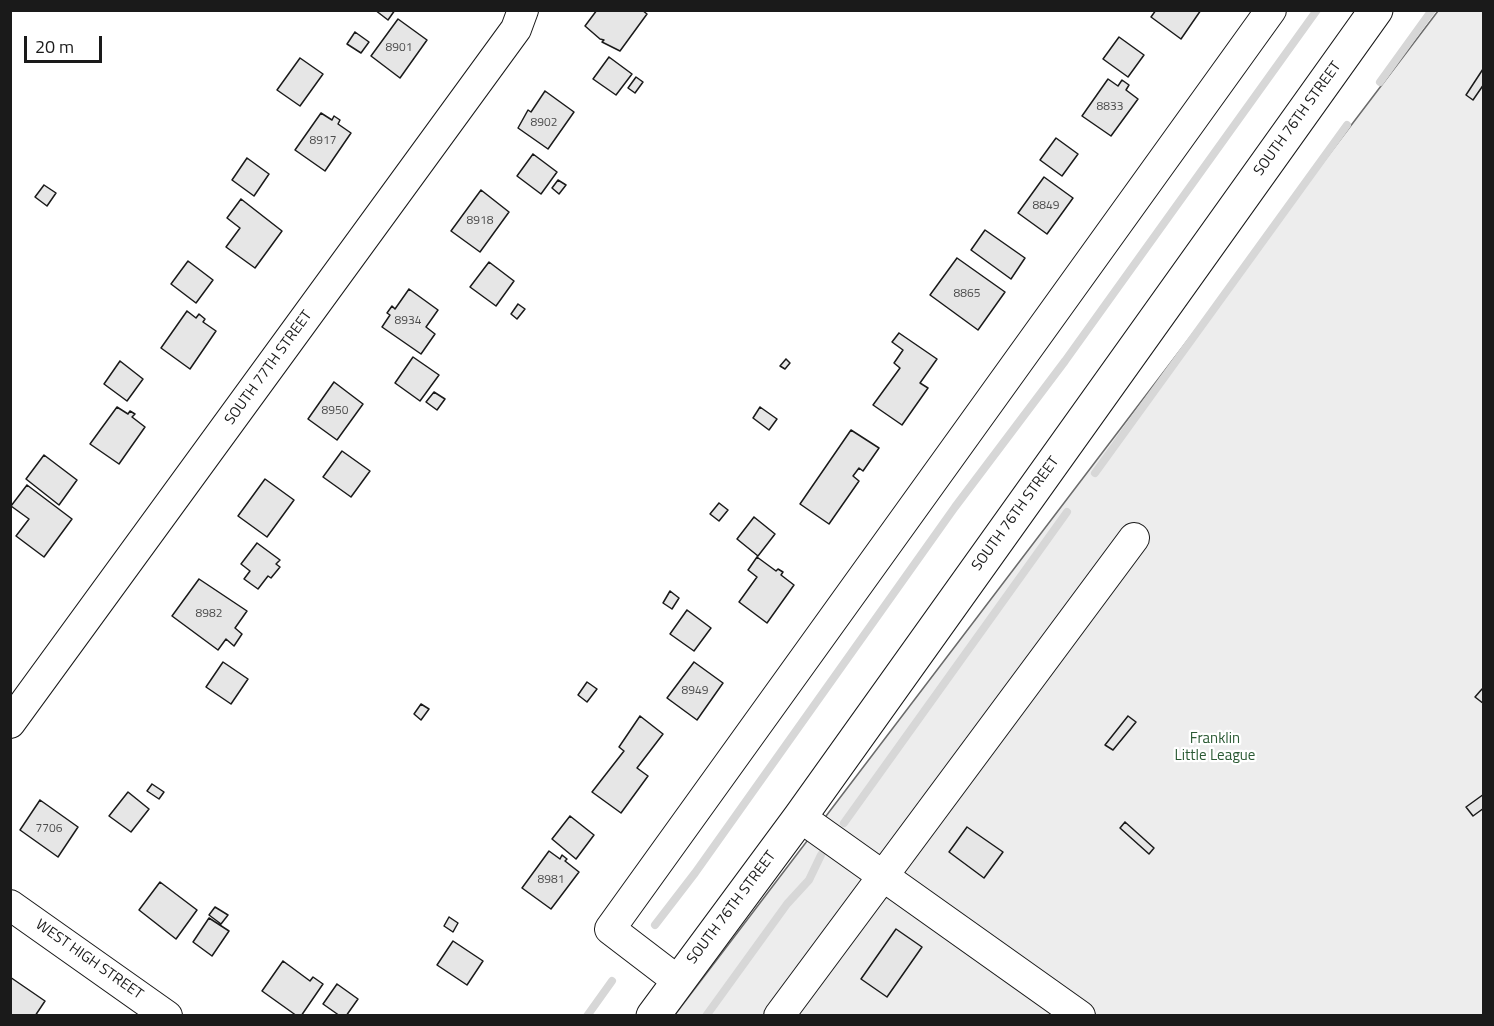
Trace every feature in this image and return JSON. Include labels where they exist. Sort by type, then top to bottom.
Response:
[{"type":"main road","name":"SOUTH 76TH STREET","points":[[652,1016],[800,817],[1376,10]]},
{"type":"street","name":"SOUTH 77TH STREET","points":[[10,723],[516,29],[523,10]]},
{"type":"street","points":[[678,981],[610,929],[1270,10]]},
{"type":"street","points":[[779,1016],[881,875],[1134,538]]},
{"type":"street","points":[[800,817],[1080,1016]]},
{"type":"street","name":"WEST HIGH STREET","points":[[10,905],[167,1016]]},
{"type":"shaded area","name":"Franklin Little League","points":[[1438,11],[1483,11],[1483,1015],[674,1016]]},
{"type":"building","points":[[375,10],[395,10],[388,20]]},
{"type":"building","points":[[597,10],[642,10],[647,14],[620,51],[602,42],[604,40],[585,26]]},
{"type":"building","points":[[1156,10],[1201,10],[1181,39],[1151,17]]},
{"type":"building","points":[[398,19],[427,40],[400,78],[371,56]]},
{"type":"building","points":[[355,32],[369,42],[361,53],[347,44]]},
{"type":"building","points":[[1119,37],[1144,55],[1128,77],[1103,59]]},
{"type":"building","points":[[609,57],[632,74],[616,95],[593,79]]},
{"type":"building","points":[[300,58],[323,74],[300,106],[277,90]]},
{"type":"building","points":[[1483,69],[1484,84],[1473,100],[1466,95]]},
{"type":"building","points":[[636,77],[643,82],[635,93],[628,88]]},
{"type":"building","points":[[1108,79],[1118,86],[1122,80],[1129,85],[1126,90],[1138,99],[1111,136],[1082,116]]},
{"type":"building","points":[[545,91],[574,112],[548,149],[518,128],[528,110],[531,112]]},
{"type":"building","points":[[321,113],[332,120],[334,116],[340,120],[338,124],[351,133],[325,171],[295,150]]},
{"type":"building","points":[[1056,138],[1078,154],[1062,176],[1040,160]]},
{"type":"building","points":[[533,154],[557,172],[541,194],[517,176]]},
{"type":"building","points":[[247,158],[269,174],[254,196],[232,180]]},
{"type":"building","points":[[1044,177],[1073,198],[1047,234],[1018,213]]},
{"type":"building","points":[[558,180],[566,185],[559,194],[552,188]]},
{"type":"building","points":[[44,185],[56,193],[47,206],[35,197]]},
{"type":"building","points":[[481,190],[509,212],[480,252],[451,231]]},
{"type":"building","points":[[241,199],[282,231],[255,268],[226,247],[240,228],[227,218]]},
{"type":"building","points":[[985,230],[1025,258],[1011,279],[971,250]]},
{"type":"building","points":[[957,258],[1005,292],[978,330],[930,295]]},
{"type":"building","points":[[188,261],[213,280],[196,303],[171,284]]},
{"type":"building","points":[[489,262],[514,281],[496,306],[470,287]]},
{"type":"building","points":[[409,289],[438,310],[426,327],[435,334],[421,354],[382,327],[390,315],[387,313],[392,306],[395,309]]},
{"type":"building","points":[[518,304],[525,309],[517,319],[511,314]]},
{"type":"building","points":[[187,311],[196,318],[199,314],[205,319],[203,322],[216,331],[190,369],[161,348]]},
{"type":"building","points":[[899,333],[937,359],[920,383],[928,388],[902,425],[873,405],[900,368],[894,363],[903,350],[892,342]]},
{"type":"building","points":[[413,357],[439,375],[420,401],[395,383]]},
{"type":"building","points":[[786,359],[790,363],[785,369],[780,366]]},
{"type":"building","points":[[120,361],[143,379],[127,401],[104,384]]},
{"type":"building","points":[[334,382],[363,404],[337,440],[308,419]]},
{"type":"building","points":[[434,392],[445,399],[437,410],[426,402]]},
{"type":"building","points":[[117,407],[128,414],[130,411],[135,414],[132,417],[145,427],[119,464],[90,444]]},
{"type":"building","points":[[760,407],[777,419],[769,430],[753,418]]},
{"type":"building","points":[[851,430],[879,448],[863,471],[859,468],[853,476],[859,481],[829,524],[800,504]]},
{"type":"building","points":[[342,451],[370,471],[351,497],[323,477]]},
{"type":"building","points":[[44,455],[77,480],[59,505],[26,479]]},
{"type":"building","points":[[265,479],[294,500],[267,537],[238,516]]},
{"type":"building","points":[[27,485],[72,519],[44,557],[16,536],[29,519],[11,506]]},
{"type":"building","points":[[719,503],[728,510],[719,521],[710,514]]},
{"type":"building","points":[[754,517],[775,534],[758,556],[737,539]]},
{"type":"building","points":[[257,543],[280,560],[276,564],[280,567],[271,578],[268,576],[258,589],[244,579],[250,571],[241,564]]},
{"type":"building","points":[[757,557],[776,571],[778,569],[783,572],[781,575],[794,585],[767,623],[739,602],[757,577],[748,570]]},
{"type":"building","points":[[199,579],[247,611],[235,628],[242,634],[234,646],[226,639],[218,650],[172,616]]},
{"type":"building","points":[[670,591],[679,598],[672,609],[663,603]]},
{"type":"building","points":[[687,610],[711,628],[694,651],[670,634]]},
{"type":"building","points":[[223,662],[248,679],[231,704],[206,687]]},
{"type":"building","points":[[694,662],[723,683],[697,720],[667,698]]},
{"type":"building","points":[[587,682],[597,689],[587,702],[578,695]]},
{"type":"building","points":[[1482,689],[1484,690],[1484,704],[1475,697]]},
{"type":"building","points":[[421,704],[429,709],[421,720],[414,714]]},
{"type":"building","points":[[640,716],[663,734],[637,768],[648,776],[621,813],[592,792],[624,751],[619,747]]},
{"type":"building","points":[[1128,716],[1136,722],[1113,750],[1105,745]]},
{"type":"building","points":[[152,784],[164,792],[159,799],[147,791]]},
{"type":"building","points":[[128,792],[149,809],[131,832],[109,816]]},
{"type":"building","points":[[1484,794],[1484,808],[1473,816],[1466,807]]},
{"type":"building","points":[[40,800],[78,827],[58,857],[20,830]]},
{"type":"building","points":[[570,816],[594,835],[576,859],[552,839]]},
{"type":"building","points":[[1125,822],[1154,848],[1149,854],[1120,828]]},
{"type":"building","points":[[967,827],[1003,852],[984,878],[949,852]]},
{"type":"building","points":[[549,851],[560,859],[562,855],[567,859],[565,861],[579,872],[551,909],[522,888]]},
{"type":"building","points":[[160,882],[197,910],[176,939],[139,910]]},
{"type":"building","points":[[215,907],[228,915],[221,924],[209,915]]},
{"type":"building","points":[[449,917],[458,923],[453,932],[444,926]]},
{"type":"building","points":[[209,918],[229,931],[212,956],[193,942]]},
{"type":"building","points":[[896,929],[922,947],[887,997],[861,979]]},
{"type":"building","points":[[453,941],[483,961],[467,985],[437,965]]},
{"type":"building","points":[[283,961],[310,981],[313,977],[323,984],[301,1016],[297,1016],[262,991]]},
{"type":"building","points":[[10,977],[45,1001],[35,1016],[10,1016]]},
{"type":"building","points":[[337,984],[358,999],[346,1016],[340,1016],[323,1004]]},
{"type":"waterway","points":[[655,925],[695,873],[955,507],[1065,361],[1317,10]]},
{"type":"waterway","points":[[1380,82],[1432,10]]},
{"type":"waterway","points":[[1095,473],[1347,125]]},
{"type":"waterway","points":[[844,823],[1067,512]]},
{"type":"waterway","points":[[706,1016],[787,904],[809,880],[821,855]]},
{"type":"waterway","points":[[587,1016],[612,981]]}]
